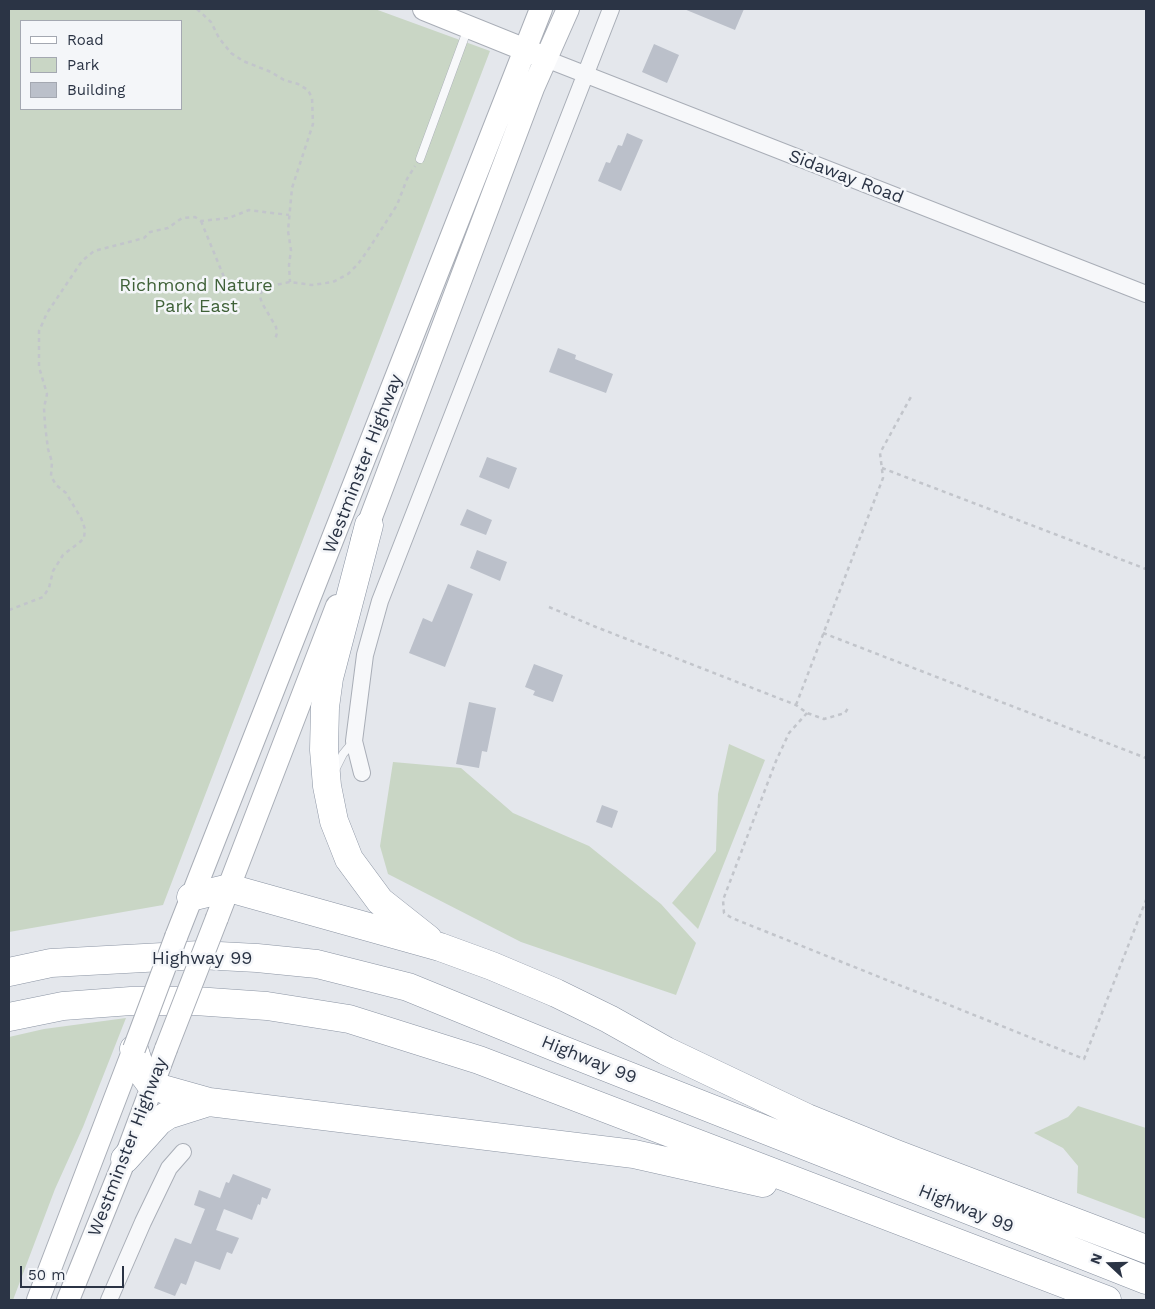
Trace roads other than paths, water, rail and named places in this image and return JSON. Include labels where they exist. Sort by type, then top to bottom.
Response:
[{"type":"highway","points":[[368,525],[329,678],[325,706],[324,750],[327,786],[334,821],[349,859],[380,902],[440,947]]},
{"type":"highway","points":[[187,908],[229,888],[440,947],[492,966],[556,993],[609,1019],[666,1051],[808,1118],[896,1154],[1146,1249]]},
{"type":"highway","name":"Highway 99","points":[[9,972],[51,963],[200,955],[317,964],[408,987],[1146,1280]]},
{"type":"highway","name":"Highway 99","points":[[9,1017],[63,1006],[131,1001],[195,1000],[267,1006],[348,1019],[479,1060],[1108,1300]]},
{"type":"highway","points":[[134,1049],[141,1072],[152,1086],[209,1102],[634,1154],[771,1184],[821,1190]]},
{"type":"highway","points":[[125,1159],[168,1114],[209,1102]]},
{"type":"main road","points":[[424,9],[546,59]]},
{"type":"main road","name":"Westminster Highway","points":[[38,1300],[187,908],[541,9]]},
{"type":"main road","name":"Westminster Highway","points":[[68,1300],[125,1159],[229,888],[533,88],[568,9]]},
{"type":"street","points":[[362,773],[354,741],[365,655],[380,601],[611,9]]},
{"type":"street","name":"Sidaway Road","points":[[546,59],[1146,294]]},
{"type":"street","points":[[109,1300],[169,1168],[182,1152]]},
{"type":"lane","points":[[420,158],[469,26]]},
{"type":"lane","points":[[327,786],[344,754],[354,741]]},
{"type":"park label","name":"Richmond Nature Park East","points":[[196,296]]}]
